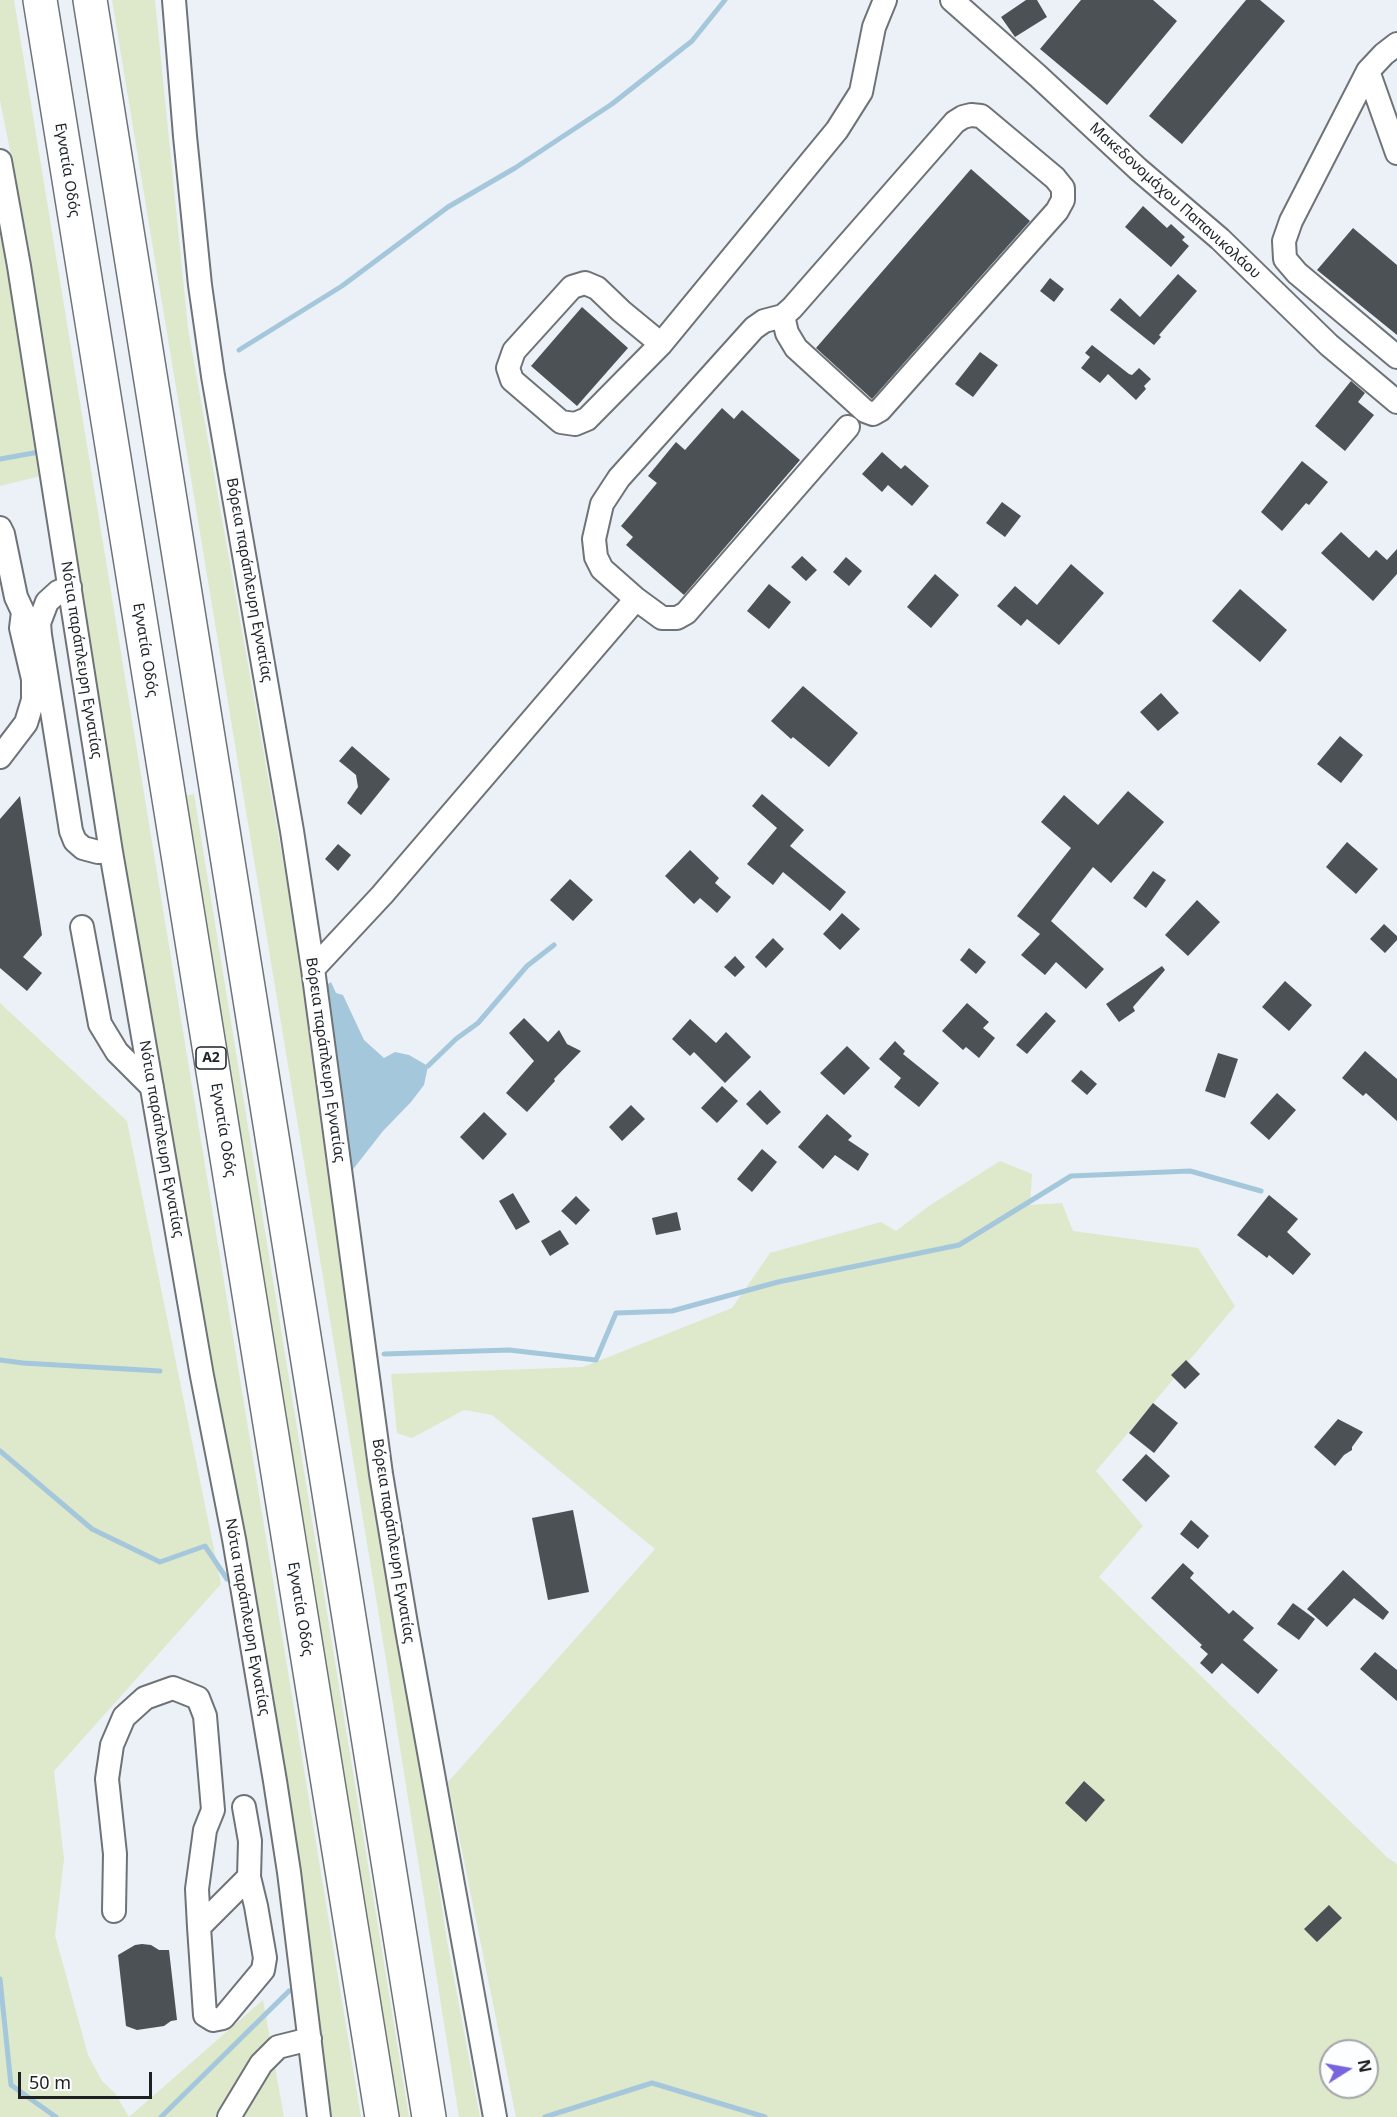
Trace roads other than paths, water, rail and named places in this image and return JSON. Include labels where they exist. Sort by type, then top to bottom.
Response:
[{"type":"highway","name":"Εγνατία Οδός","points":[[40,0],[382,2117]]},
{"type":"highway","points":[[90,0],[429,2117]]},
{"type":"street","name":"Βόρεια παράπλευρη Εγνατίας","points":[[174,0],[199,274],[213,376],[292,831],[313,969],[381,1474],[495,2117]]},
{"type":"street","points":[[661,344],[597,288],[585,283],[572,287],[514,351],[508,368],[512,380],[561,422],[575,424],[587,419],[661,344],[837,130],[861,92],[874,27],[885,0]]},
{"type":"street","name":"Μακεδονομάχου Παπανικολάου","points":[[952,0],[1138,169],[1220,239],[1329,345],[1397,402]]},
{"type":"street","points":[[1397,44],[1368,71],[1291,221],[1284,241],[1285,259],[1296,273],[1397,357]]},
{"type":"street","points":[[1368,71],[1397,153]]},
{"type":"street","points":[[783,316],[787,333],[796,348],[865,411],[873,414],[880,410],[1057,211],[1063,200],[1063,188],[1055,178],[981,116],[971,115],[955,122],[792,308],[783,316],[764,321],[754,328],[619,478],[602,504],[595,532],[596,557],[602,568],[636,599],[662,618],[676,618],[686,613],[848,427]]},
{"type":"street","name":"Νότια παράπλευρη Εγνατίας","points":[[0,161],[19,266],[111,852],[275,1780],[289,1872],[319,2117]]},
{"type":"street","points":[[0,528],[16,597],[32,615],[40,635],[71,831],[75,841],[83,848],[98,852],[111,852]]},
{"type":"street","points":[[0,757],[26,723],[33,700],[33,679],[21,628],[46,602],[58,592],[70,587]]},
{"type":"street","points":[[313,969],[382,895],[636,599]]},
{"type":"street","points":[[82,927],[100,1024],[117,1052],[152,1086]]},
{"type":"street","points":[[114,1911],[115,1854],[107,1779],[112,1745],[124,1716],[145,1698],[173,1688],[198,1698],[205,1716],[213,1810],[205,1830],[197,1889],[199,1927],[205,2016],[213,2020],[223,2018],[262,1970],[265,1958],[249,1876],[250,1841],[244,1807]]},
{"type":"street","points":[[213,1810],[229,1805],[244,1807],[275,1780]]},
{"type":"street","points":[[199,1927],[249,1876]]},
{"type":"street","points":[[229,2117],[261,2064],[278,2048],[310,2039]]},
{"type":"water","points":[[331,982],[336,993],[343,995],[364,1040],[384,1058],[395,1052],[409,1055],[428,1066],[424,1085],[383,1131],[347,1177],[325,986]]},
{"type":"waterway","points":[[239,350],[342,286],[448,207],[515,168],[612,104],[692,41],[725,0]]},
{"type":"waterway","points":[[0,459],[39,452]]},
{"type":"waterway","points":[[428,1066],[456,1039],[478,1023],[527,966],[554,945]]},
{"type":"waterway","points":[[384,1354],[509,1350],[596,1360],[616,1313],[672,1311],[778,1282],[959,1245],[1071,1176],[1190,1171],[1261,1191]]},
{"type":"waterway","points":[[0,1360],[160,1371]]},
{"type":"waterway","points":[[0,1451],[92,1529],[160,1562],[205,1546],[227,1579]]},
{"type":"waterway","points":[[0,1979],[11,2085],[56,2117]]},
{"type":"waterway","points":[[161,2117],[289,1991]]},
{"type":"waterway","points":[[545,2117],[652,2083],[765,2117]]}]
